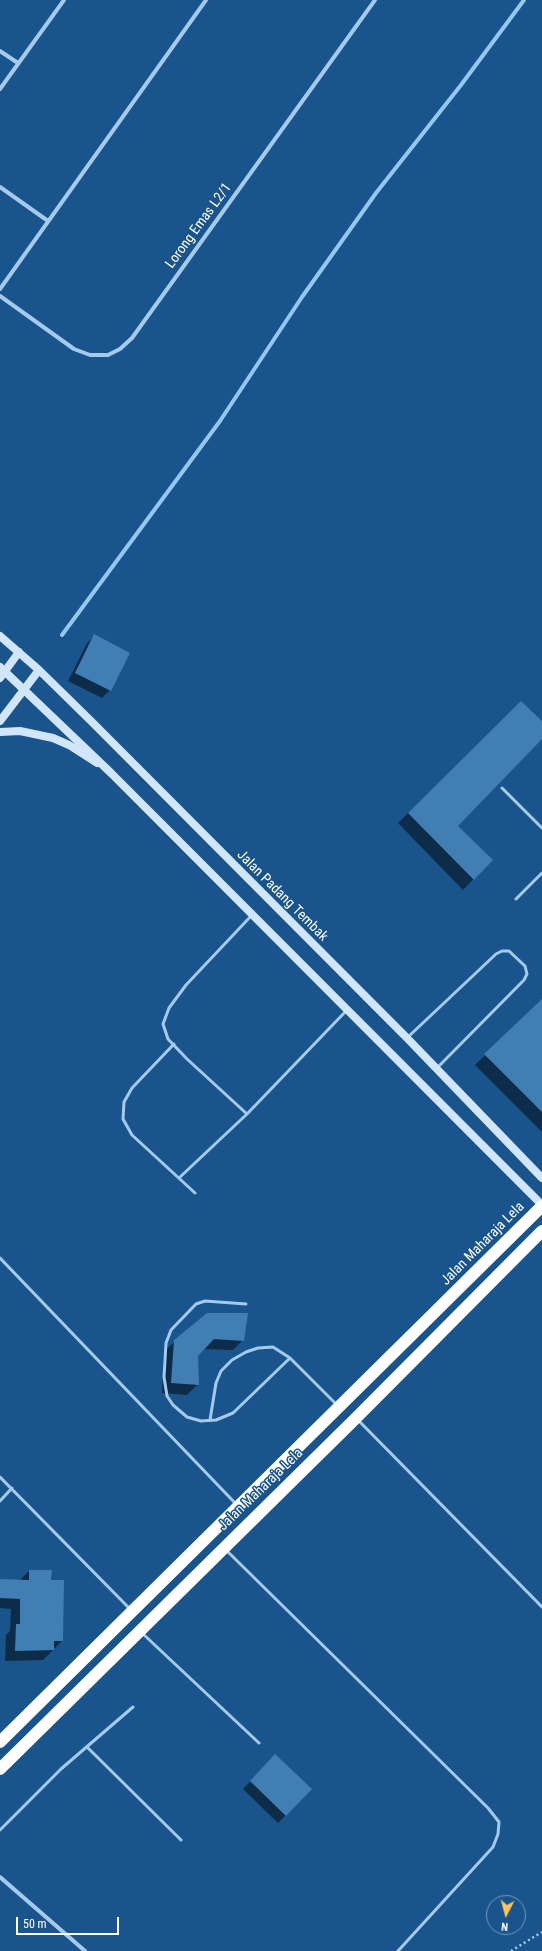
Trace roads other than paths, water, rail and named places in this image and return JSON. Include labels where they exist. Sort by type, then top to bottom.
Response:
[{"type":"highway","name":"Jalan Maharaja Lela","points":[[0,1742],[340,1408],[542,1206]]},
{"type":"highway","name":"Jalan Maharaja Lela","points":[[0,1768],[356,1418],[542,1231]]},
{"type":"main road","name":"Jalan Padang Tembak","points":[[0,636],[39,670],[406,1038],[542,1178]]},
{"type":"main road","points":[[19,652],[2,672],[25,689],[111,773],[542,1206]]},
{"type":"main road","points":[[0,721],[39,670]]},
{"type":"main road","points":[[0,732],[20,731],[52,738],[69,745],[111,773]]},
{"type":"street","points":[[0,89],[64,0]]},
{"type":"street","points":[[0,289],[206,0]]},
{"type":"street","name":"Lorong Emas L2/1","points":[[0,296],[74,349],[90,355],[108,355],[120,349],[132,338],[375,0]]},
{"type":"street","points":[[0,51],[18,63]]},
{"type":"street","points":[[0,187],[48,222]]},
{"type":"street","points":[[0,1877],[85,1951]]},
{"type":"lane","points":[[502,788],[542,828]]},
{"type":"lane","points":[[516,899],[542,873]]},
{"type":"lane","points":[[246,1114],[168,1039],[163,1024],[169,1008],[186,985],[253,915]]},
{"type":"lane","points":[[406,1038],[496,954],[502,951],[509,951],[525,966],[527,974],[524,980],[436,1070]]},
{"type":"lane","points":[[179,1178],[246,1114],[347,1009]]},
{"type":"lane","points":[[174,1044],[132,1088],[124,1102],[122,1119],[132,1136],[196,1193]]},
{"type":"lane","points":[[0,1258],[239,1507]]},
{"type":"lane","points":[[246,1304],[205,1301],[196,1304],[171,1330],[166,1342],[164,1376],[167,1396],[173,1405],[187,1417],[201,1421],[210,1420],[233,1413],[290,1358]]},
{"type":"lane","points":[[210,1420],[216,1383],[221,1371],[232,1360],[246,1352],[258,1348],[272,1347],[290,1358],[340,1408]]},
{"type":"lane","points":[[356,1418],[542,1608]]},
{"type":"lane","points":[[0,1476],[133,1612]]},
{"type":"lane","points":[[0,1501],[12,1488]]},
{"type":"lane","points":[[224,1548],[488,1808],[499,1822],[498,1834],[493,1847],[398,1951]]},
{"type":"lane","points":[[140,1631],[259,1743]]},
{"type":"lane","points":[[0,1830],[61,1769],[133,1707]]},
{"type":"lane","points":[[87,1747],[181,1840]]},
{"type":"waterway","points":[[62,635],[220,421],[302,297],[376,193],[461,85],[524,0]]}]
